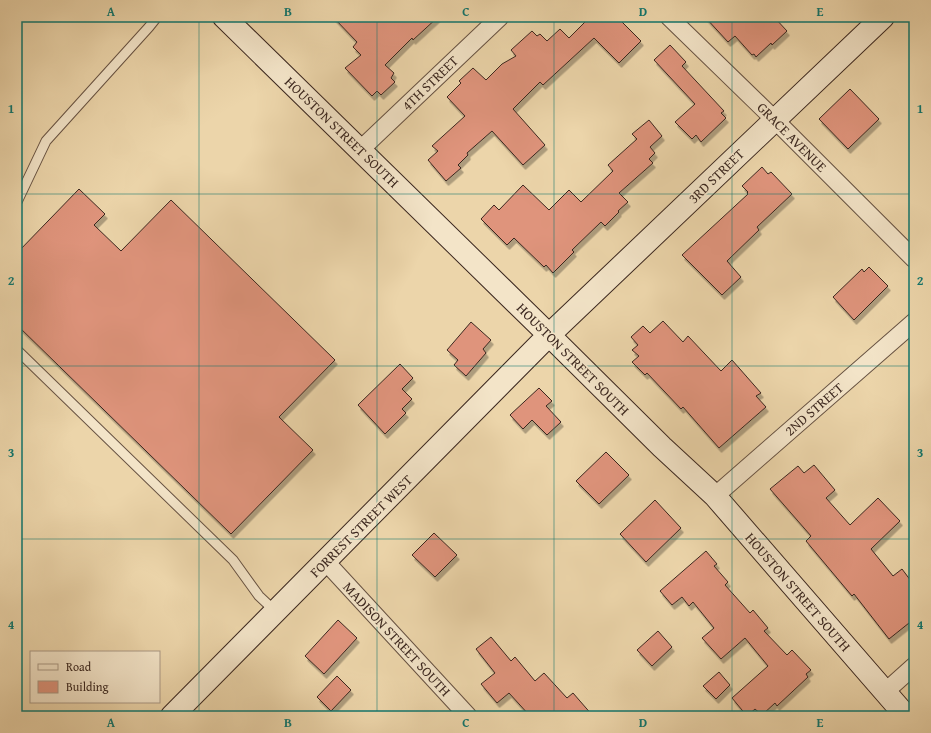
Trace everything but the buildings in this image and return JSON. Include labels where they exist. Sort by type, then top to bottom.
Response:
[{"type":"street","name":"HOUSTON STREET SOUTH","points":[[224,17],[662,447],[714,496],[906,716]]},
{"type":"street","name":"4TH STREET","points":[[360,150],[500,17]]},
{"type":"street","name":"GRACE AVENUE","points":[[669,17],[775,120],[914,259]]},
{"type":"street","name":"3RD STREET","points":[[549,335],[883,17]]},
{"type":"street","name":"2ND STREET","points":[[714,496],[914,322]]},
{"type":"street","name":"FORREST STREET WEST","points":[[172,716],[549,335]]},
{"type":"street","name":"MADISON STREET SOUTH","points":[[326,562],[468,716]]},
{"type":"street","points":[[885,692],[914,666]]},
{"type":"lane","points":[[17,202],[46,141],[157,17]]},
{"type":"lane","points":[[17,350],[233,560],[260,596],[276,612]]}]
